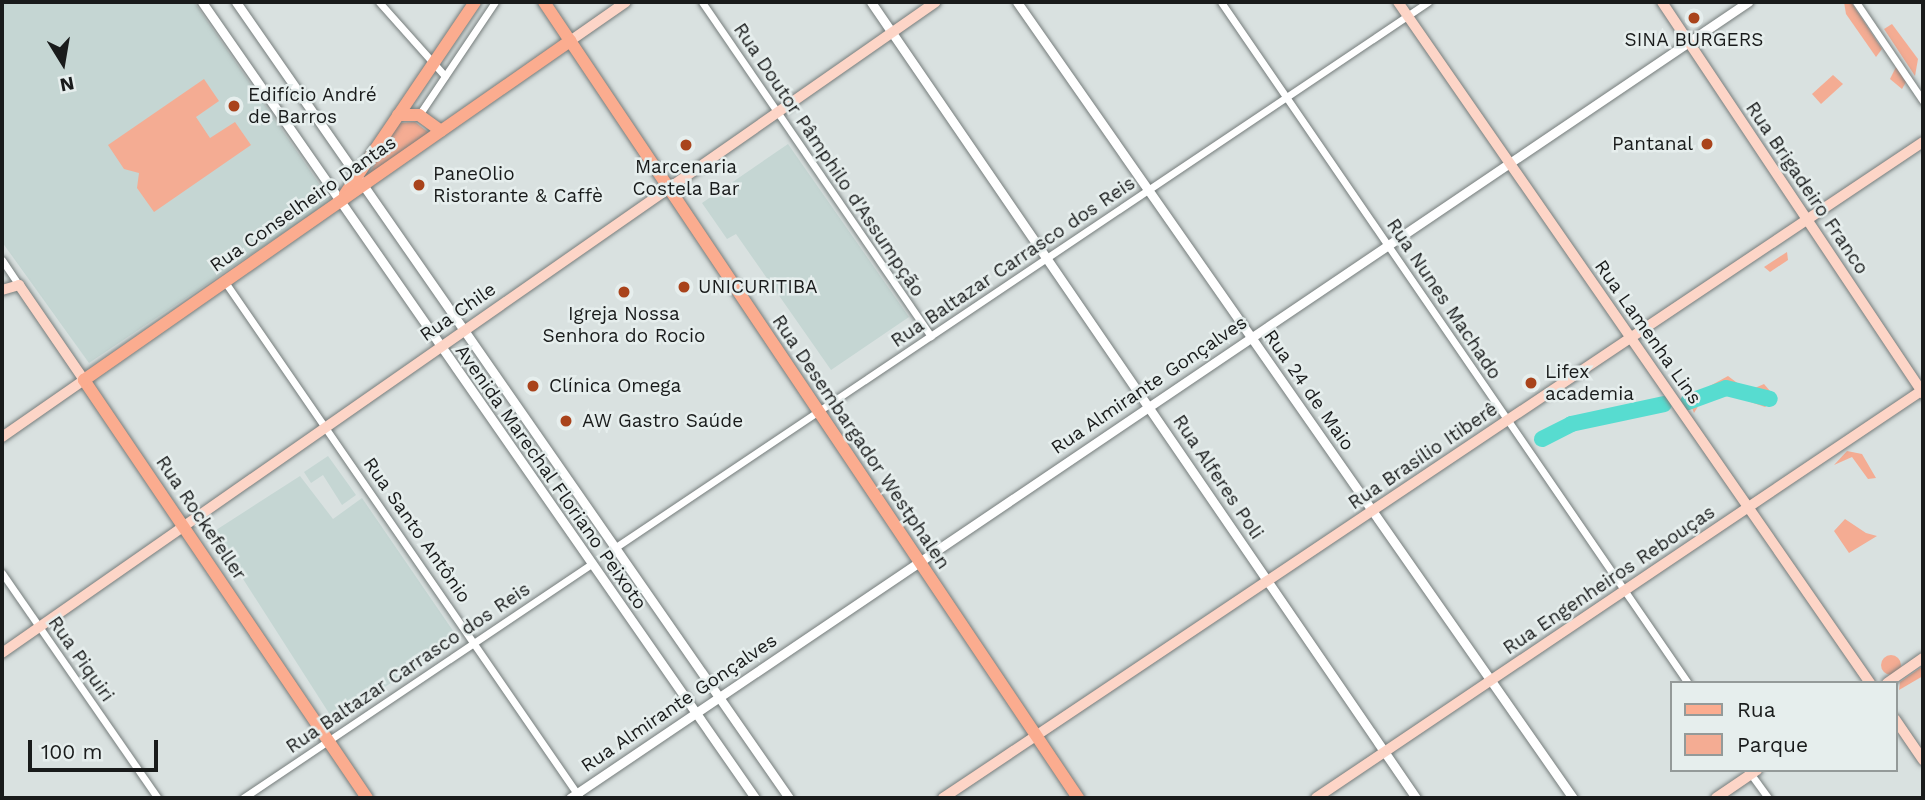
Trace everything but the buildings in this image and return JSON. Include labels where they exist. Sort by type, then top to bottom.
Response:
[{"type":"main road","points":[[360,180],[398,115],[475,2]]},
{"type":"main road","name":"Rua Desembargador Westphalen","points":[[544,2],[1078,798]]},
{"type":"main road","name":"Rua Conselheiro Dantas","points":[[2,437],[338,202],[360,180],[441,131],[626,2]]},
{"type":"main road","name":"Rua Chile","points":[[2,653],[936,2]]},
{"type":"main road","name":"Rua Lamenha Lins","points":[[1398,2],[1869,681]]},
{"type":"main road","name":"Rua Brigadeiro Franco","points":[[1662,2],[1923,391]]},
{"type":"main road","points":[[398,115],[419,115],[441,131]]},
{"type":"main road","name":"Rua Brasílio Itiberê","points":[[943,798],[1923,142]]},
{"type":"main road","points":[[2,289],[19,285]]},
{"type":"main road","name":"Rua Rockefeller","points":[[19,285],[367,798]]},
{"type":"main road","name":"Rua Engenheiros Rebouças","points":[[1316,798],[1923,391]]},
{"type":"main road","points":[[1890,681],[1923,658]]},
{"type":"main road","points":[[1897,722],[1923,760]]},
{"type":"main road","points":[[1716,798],[1752,772]]},
{"type":"street","name":"Avenida Marechal Floriano Peixoto","points":[[202,2],[338,202],[755,798]]},
{"type":"street","name":"Avenida Marechal Floriano Peixoto","points":[[236,2],[789,798]]},
{"type":"street","points":[[379,2],[445,76]]},
{"type":"street","points":[[419,115],[495,2]]},
{"type":"street","name":"Rua Doutor Pâmphilo d'Assumpção","points":[[702,2],[930,336]]},
{"type":"street","name":"Rua Alferes Poli","points":[[872,2],[1416,798]]},
{"type":"street","name":"Rua 24 de Maio","points":[[1017,2],[1573,798]]},
{"type":"street","name":"Rua Nunes Machado","points":[[1221,2],[1687,681]]},
{"type":"street","name":"Rua Baltazar Carrasco dos Reis","points":[[616,547],[1428,2]]},
{"type":"street","name":"Rua Almirante Gonçalves","points":[[576,797],[719,696],[1748,2]]},
{"type":"street","points":[[1856,2],[1923,101]]},
{"type":"street","name":"Rua Rockefeller","points":[[2,260],[19,285]]},
{"type":"street","name":"Rua Santo Antônio","points":[[225,282],[475,642],[576,797]]},
{"type":"street","name":"Rua Baltazar Carrasco dos Reis","points":[[243,798],[591,564]]},
{"type":"street","name":"Rua Piquiri","points":[[2,573],[158,798]]},
{"type":"street","points":[[1752,772],[1768,798]]},
{"type":"shaded area","points":[[2,2],[194,2],[331,201],[89,363],[2,242]]},
{"type":"shaded area","points":[[788,144],[909,317],[831,370],[736,234],[727,239],[702,203]]},
{"type":"shaded area","points":[[328,456],[356,495],[342,505],[323,475],[311,483],[304,472]]},
{"type":"shaded area","points":[[300,476],[333,519],[362,498],[458,638],[334,721],[213,532]]},
{"type":"green space","points":[[1844,2],[1851,2],[1882,49],[1876,57],[1846,14]]},
{"type":"green space","points":[[1892,24],[1918,59],[1915,76],[1884,29]]},
{"type":"green space","points":[[1896,67],[1906,82],[1902,89],[1890,79]]},
{"type":"green space","points":[[1833,75],[1843,84],[1821,104],[1812,94]]},
{"type":"green space","points":[[204,79],[219,101],[196,117],[210,138],[235,122],[251,145],[154,212],[137,188],[139,173],[124,169],[108,145]]},
{"type":"green space","points":[[415,122],[429,133],[368,176],[399,123]]},
{"type":"green space","points":[[1787,252],[1788,260],[1770,272],[1764,267]]},
{"type":"green space","points":[[1728,376],[1748,391],[1764,384],[1776,398],[1765,407],[1722,392],[1702,400],[1694,413],[1688,398]]},
{"type":"green space","points":[[1847,451],[1862,454],[1876,478],[1868,479],[1852,457],[1834,465]]},
{"type":"green space","points":[[1845,519],[1866,533],[1877,536],[1849,553],[1834,531]]},
{"type":"green space","points":[[1891,655],[1898,658],[1901,665],[1898,672],[1891,675],[1884,672],[1881,665],[1884,658]]},
{"type":"green space","points":[[1923,666],[1923,676],[1899,690],[1900,682]]},
{"type":"waterway","points":[[1688,402],[1726,388],[1770,399]]},
{"type":"waterway","points":[[1542,439],[1571,424],[1664,404]]},
{"type":"place","name":"SINA BURGERS","points":[[1694,18]]},
{"type":"place","name":"Edifício André de Barros","points":[[234,106]]},
{"type":"place","name":"Pantanal","points":[[1707,144]]},
{"type":"place","name":"Marcenaria Costela Bar","points":[[686,145]]},
{"type":"place","name":"PaneOlio Ristorante & Caffè","points":[[419,185]]},
{"type":"place","name":"UNICURITIBA","points":[[684,287]]},
{"type":"place","name":"Igreja Nossa Senhora do Rocio","points":[[624,292]]},
{"type":"place","name":"Lifex academia","points":[[1531,383]]},
{"type":"place","name":"Clínica Omega","points":[[533,386]]},
{"type":"place","name":"AW Gastro Saúde","points":[[566,421]]}]
